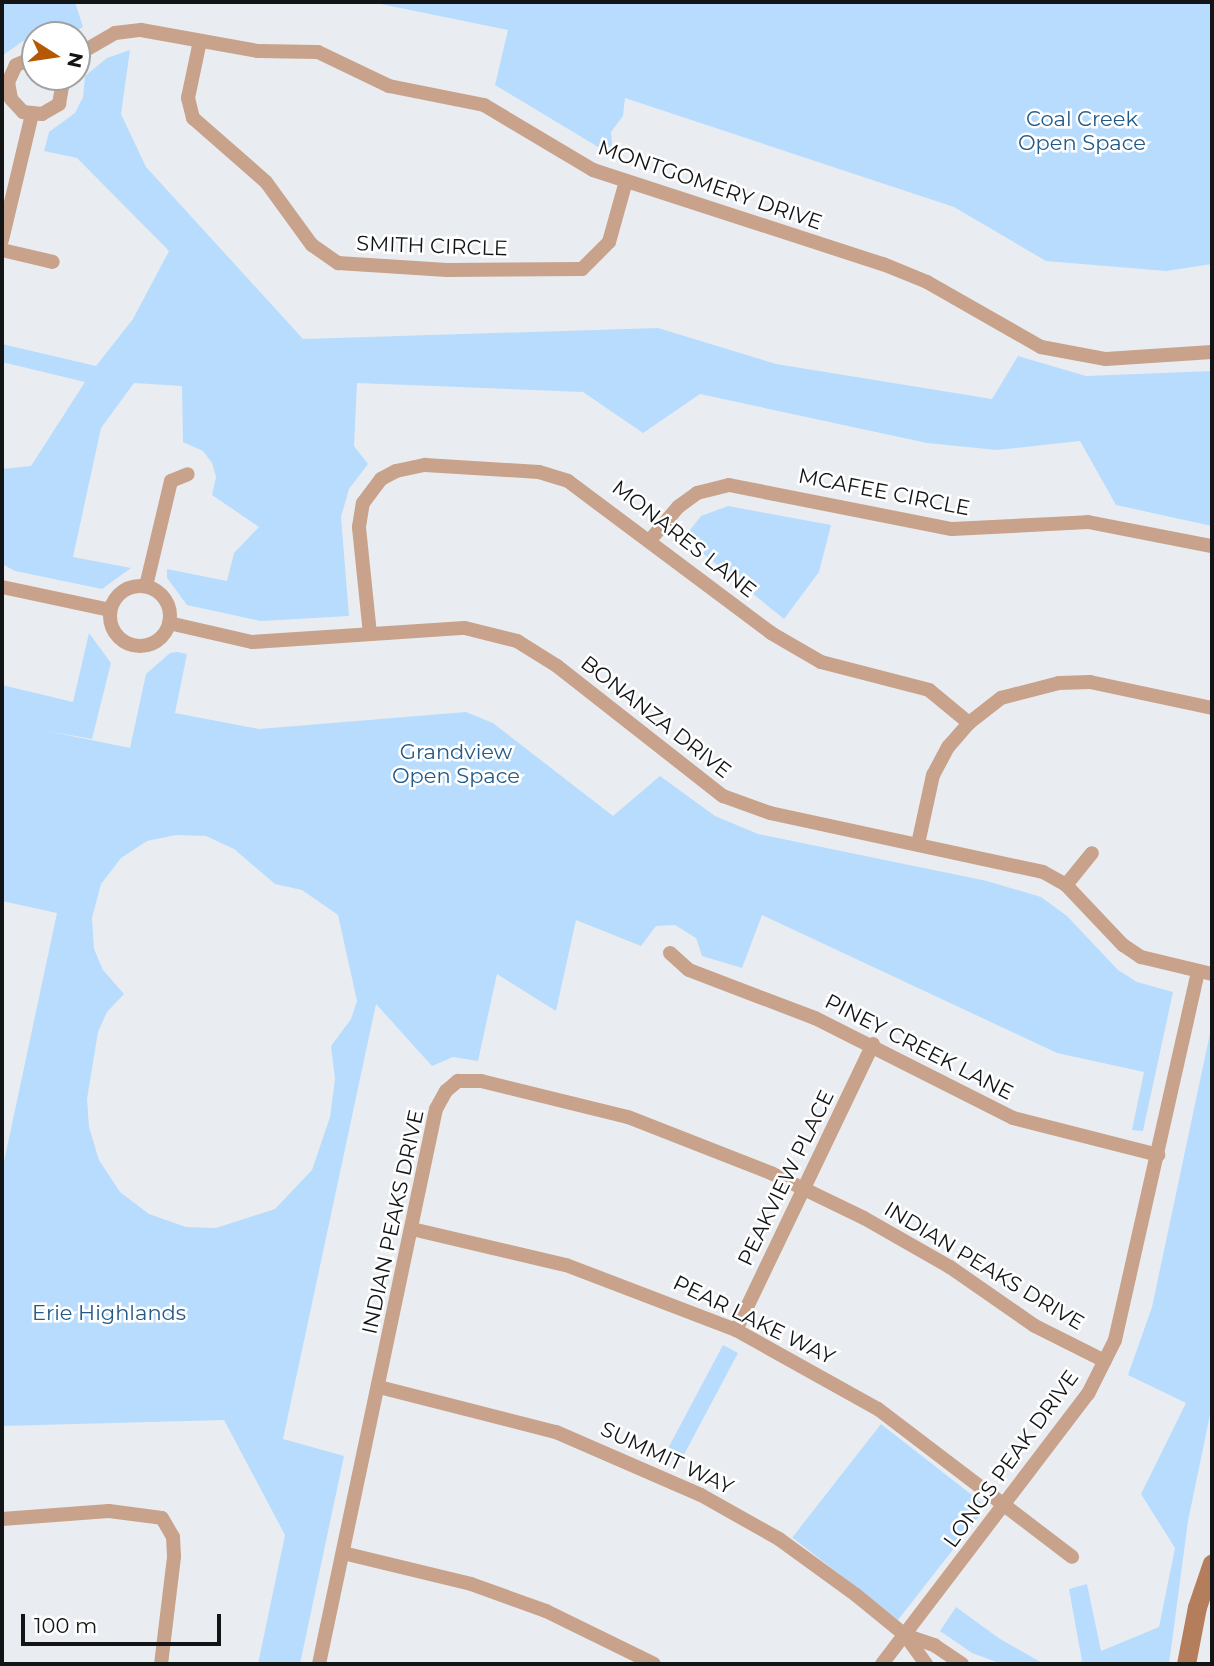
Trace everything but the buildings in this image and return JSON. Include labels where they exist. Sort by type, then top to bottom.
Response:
[{"type":"main road","points":[[1186,1664],[1197,1607],[1212,1563]]},
{"type":"main road","points":[[1199,1664],[1212,1595]]},
{"type":"street","name":"MONTGOMERY DRIVE","points":[[91,47],[115,33],[141,30],[258,51],[318,52],[389,86],[484,105],[593,170],[883,264],[927,282],[1041,347],[1106,359],[1212,352]]},
{"type":"street","name":"SMITH CIRCLE","points":[[201,41],[188,98],[193,118],[277,194],[312,245],[338,263],[447,270],[582,269],[609,242],[626,181]]},
{"type":"street","points":[[21,63],[16,65],[5,81],[11,99],[32,114],[51,111],[59,104],[61,91]]},
{"type":"street","points":[[2,240],[32,114]]},
{"type":"street","points":[[2,250],[53,262]]},
{"type":"street","name":"MONARES LANE","points":[[370,634],[359,527],[370,491],[396,471],[425,465],[539,472],[589,492],[771,633],[821,662],[915,684],[969,723]]},
{"type":"street","points":[[146,586],[171,481],[188,474]]},
{"type":"street","name":"MCAFEE CIRCLE","points":[[651,539],[678,507],[697,493],[729,485],[951,529],[1088,522],[1212,546]]},
{"type":"street","points":[[146,586],[165,599],[169,623],[150,644],[131,645],[114,632],[110,610],[127,588],[146,586]]},
{"type":"street","points":[[2,587],[110,610]]},
{"type":"street","name":"BONANZA DRIVE","points":[[169,623],[252,642],[465,628],[517,642],[557,666],[723,796],[770,813],[1043,872],[1066,885],[1123,946],[1151,962],[1205,973]]},
{"type":"street","points":[[918,844],[933,775],[948,747],[969,723],[1001,698],[1059,683],[1090,682],[1212,708]]},
{"type":"street","points":[[1066,885],[1092,853]]},
{"type":"street","name":"PINEY CREEK LANE","points":[[670,953],[689,970],[873,1044],[1013,1118],[1158,1155]]},
{"type":"street","name":"LONGS PEAK DRIVE","points":[[882,1664],[1088,1394],[1105,1361],[1127,1299],[1158,1155],[1205,973]]},
{"type":"street","name":"PEAKVIEW PLACE","points":[[736,1330],[873,1044]]},
{"type":"street","name":"INDIAN PEAKS DRIVE","points":[[319,1664],[436,1109],[446,1091],[458,1082],[481,1081],[628,1117],[805,1189],[940,1261],[1035,1326],[1105,1361]]},
{"type":"street","name":"PEAR LAKE WAY","points":[[412,1229],[566,1265],[736,1330],[878,1409],[1072,1557]]},
{"type":"street","name":"SUMMIT WAY","points":[[379,1387],[556,1432],[659,1474],[779,1538],[905,1635]]},
{"type":"street","points":[[2,1519],[109,1511],[162,1518],[173,1537],[174,1557],[161,1664]]},
{"type":"street","points":[[343,1553],[483,1588],[546,1611],[654,1664]]},
{"type":"street","points":[[905,1635],[926,1664]]},
{"type":"street","points":[[905,1635],[934,1645],[962,1664]]},
{"type":"green space","points":[[2,2],[75,2],[81,21],[21,21],[21,42],[2,56]]},
{"type":"green space","name":"Coal Creek Open Space","points":[[371,2],[1212,2],[1212,264],[1166,271],[1046,261],[954,207],[625,98],[623,116],[611,132],[613,156],[495,85],[508,30]]},
{"type":"green space","points":[[130,50],[121,114],[146,167],[303,339],[658,328],[776,364],[992,399],[1018,356],[1086,376],[1212,371],[1212,526],[1116,505],[1080,441],[997,450],[927,443],[700,394],[643,433],[583,392],[357,383],[354,446],[368,464],[349,489],[341,517],[349,616],[261,621],[187,605],[167,578],[167,569],[227,581],[234,553],[259,527],[212,495],[216,477],[212,463],[203,451],[183,442],[182,386],[134,383],[101,428],[73,557],[131,568],[102,589],[15,571],[2,564],[2,469],[31,466],[85,382],[2,362],[2,344],[96,366],[133,319],[169,251],[77,158],[44,151],[49,132],[75,113],[84,91],[91,91],[91,71],[107,58]]},
{"type":"green space","points":[[728,506],[831,525],[819,572],[784,619],[684,538],[701,516]]},
{"type":"green space","points":[[89,633],[111,663],[92,739],[47,731],[130,748],[146,674],[170,653],[178,652],[187,654],[175,713],[259,729],[466,712],[493,723],[613,816],[660,776],[715,816],[758,834],[987,881],[1041,897],[1067,916],[1118,970],[1137,982],[1173,992],[1143,1131],[1132,1130],[1144,1072],[1057,1053],[762,915],[742,968],[702,956],[696,938],[675,925],[656,926],[641,946],[576,920],[556,1011],[497,974],[478,1061],[453,1057],[432,1066],[376,1004],[283,1439],[344,1456],[300,1664],[258,1664],[285,1535],[224,1420],[2,1426],[2,1171],[57,913],[2,901],[2,685],[73,702]],"holes":[[[176,835],[206,836],[234,849],[275,884],[302,890],[338,915],[357,1001],[351,1019],[331,1046],[335,1079],[330,1117],[312,1170],[275,1209],[216,1228],[186,1227],[149,1214],[120,1192],[99,1160],[89,1127],[87,1099],[98,1032],[107,1012],[124,994],[103,970],[94,949],[92,918],[101,884],[121,858],[147,841]]]},
{"type":"green space","points":[[1212,1024],[1212,1405],[1188,1521],[1169,1664],[1075,1664],[1082,1661],[1069,1589],[1087,1584],[1101,1651],[1159,1627],[1175,1548],[1141,1494],[1186,1403],[1128,1375],[1152,1307]]},
{"type":"green space","points":[[723,1345],[738,1353],[680,1462],[665,1454]]},
{"type":"green space","points":[[881,1424],[987,1506],[898,1620],[792,1537]]},
{"type":"green space","points":[[956,1607],[1000,1639],[1044,1664],[1002,1664],[972,1653],[940,1631]]},
{"type":"park label","name":"Grandview Open Space","points":[[456,764]]},
{"type":"park label","name":"Erie Highlands","points":[[109,1313]]}]
